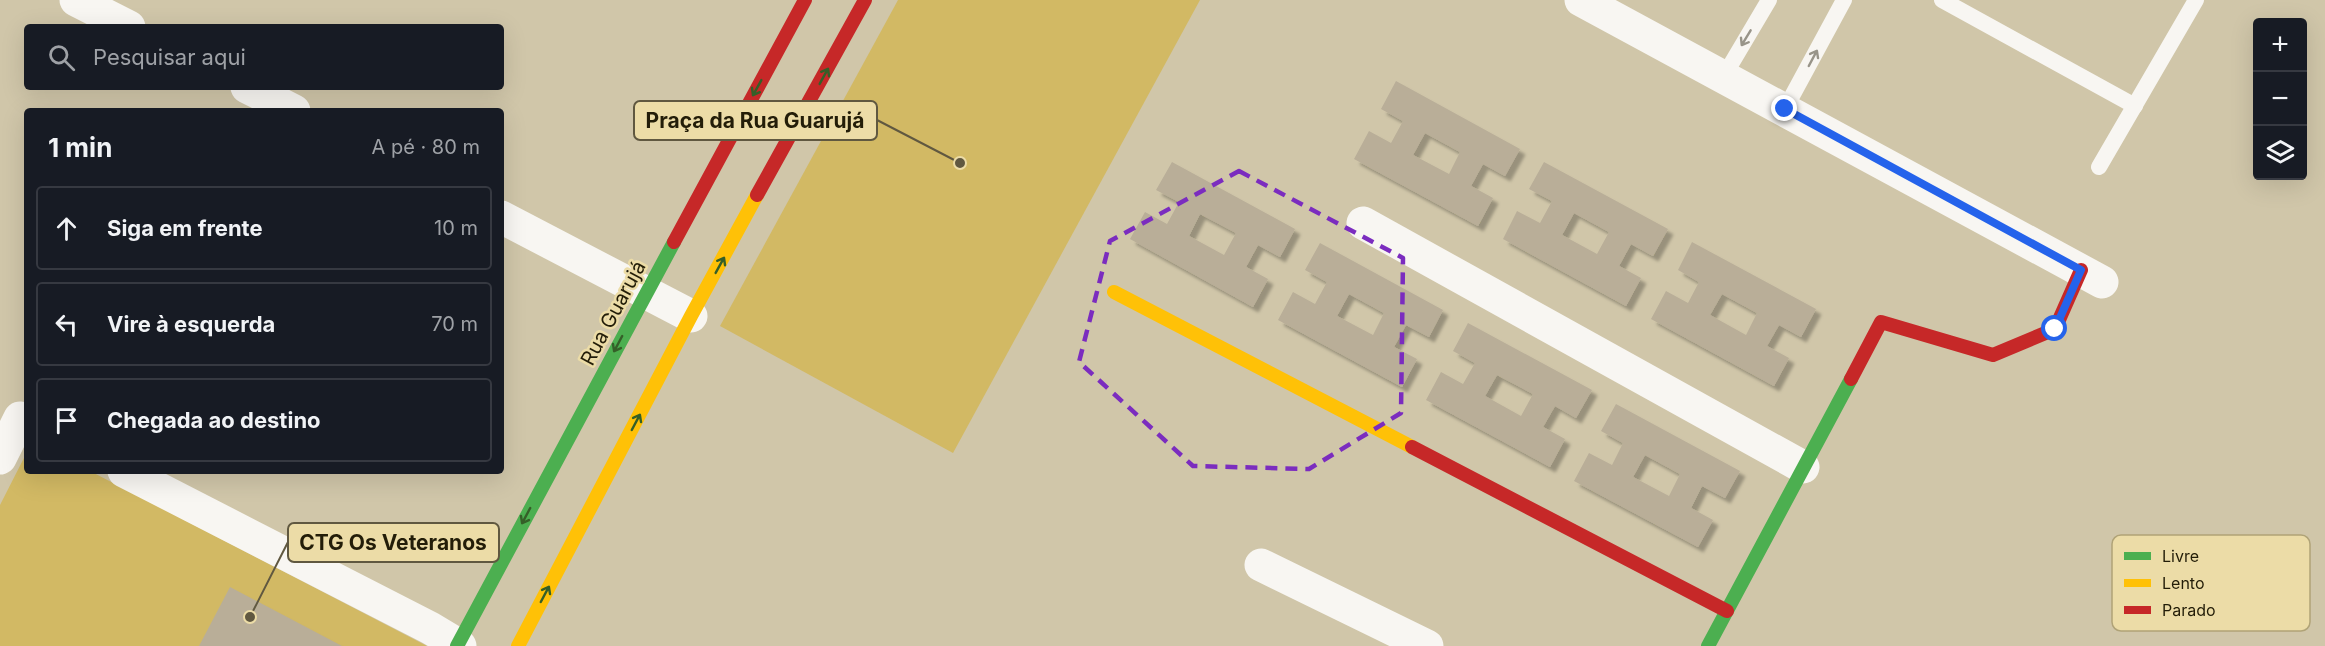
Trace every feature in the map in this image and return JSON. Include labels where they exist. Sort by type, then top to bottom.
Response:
[{"type":"street","points":[[76,0],[123,24]]},
{"type":"street","name":"Rua Guarujá","points":[[458,646],[646,292],[805,0]]},
{"type":"street","points":[[518,646],[692,316],[865,0]]},
{"type":"street","points":[[1581,0],[2092,276],[2055,329],[1992,356],[1881,322],[1708,646]]},
{"type":"street","points":[[253,90],[288,108]]},
{"type":"street","points":[[504,219],[692,316]]},
{"type":"street","points":[[1363,223],[1803,467]]},
{"type":"street","points":[[1114,292],[1727,611]]},
{"type":"street","points":[[0,458],[16,415]]},
{"type":"street","points":[[130,474],[430,628],[458,646]]},
{"type":"street","points":[[1261,565],[1426,646]]},
{"type":"lane","points":[[1724,76],[1769,0]]},
{"type":"lane","points":[[1785,109],[1844,0]]},
{"type":"lane","points":[[1942,0],[2135,106]]},
{"type":"lane","points":[[2099,167],[2196,0]]},
{"type":"highlighted area","points":[[1239,171],[1403,258],[1401,413],[1309,469],[1193,466],[1079,362],[1110,241]]},
{"type":"shaded area","points":[[898,0],[1200,0],[953,453],[720,326]]},
{"type":"shaded area","points":[[24,458],[24,474],[96,474],[427,646],[0,646],[0,505]]},
{"type":"building","points":[[1396,81],[1520,149],[1505,176],[1483,164],[1471,186],[1493,198],[1478,226],[1354,159],[1369,131],[1391,143],[1403,121],[1381,109]],"holes":[[[1425,133],[1460,152],[1449,174],[1413,155]]]},
{"type":"building","points":[[1172,162],[1295,229],[1280,257],[1258,245],[1246,267],[1268,279],[1253,307],[1130,239],[1145,212],[1167,224],[1179,202],[1156,190]],"holes":[[[1200,214],[1236,233],[1224,255],[1189,236]]]},
{"type":"building","points":[[1544,162],[1668,229],[1653,256],[1631,244],[1619,266],[1641,278],[1626,306],[1503,239],[1517,211],[1540,223],[1552,201],[1529,189]],"holes":[[[1574,213],[1609,232],[1597,254],[1562,235]]]},
{"type":"building","points":[[1692,242],[1816,309],[1801,337],[1779,325],[1767,346],[1789,358],[1774,386],[1651,319],[1666,291],[1688,303],[1699,282],[1678,270]],"holes":[[[1722,294],[1757,313],[1746,335],[1710,315]]]},
{"type":"building","points":[[1320,243],[1443,310],[1429,337],[1406,325],[1394,347],[1417,359],[1402,387],[1278,320],[1293,292],[1315,304],[1327,282],[1305,270]],"holes":[[[1349,294],[1384,313],[1373,335],[1337,316]]]},
{"type":"building","points":[[1468,323],[1592,390],[1576,418],[1555,406],[1543,427],[1565,439],[1550,467],[1426,400],[1441,372],[1463,384],[1475,363],[1453,351]],"holes":[[[1497,375],[1533,394],[1521,416],[1485,396]]]},
{"type":"building","points":[[1616,404],[1740,471],[1725,498],[1702,486],[1691,508],[1713,520],[1698,547],[1574,481],[1589,453],[1612,465],[1623,443],[1601,431]],"holes":[[[1645,455],[1680,474],[1669,496],[1633,477]]]},
{"type":"building","points":[[230,587],[342,646],[199,646]]},
{"type":"traffic: fast","points":[[457,646],[674,242]]},
{"type":"traffic: fast","points":[[1708,646],[1851,379]]},
{"type":"traffic: slow","points":[[518,646],[757,195]]},
{"type":"traffic: slow","points":[[1114,292],[1412,447]]},
{"type":"traffic: jam","points":[[674,242],[805,0]]},
{"type":"traffic: jam","points":[[757,195],[865,0]]},
{"type":"traffic: jam","points":[[1851,379],[1881,322],[1993,355],[2055,329],[2081,270]]},
{"type":"traffic: jam","points":[[1412,447],[1727,611]]},
{"type":"place","name":"Praça da Rua Guarujá","points":[[960,163]]},
{"type":"place","name":"CTG Os Veteranos","points":[[250,617]]},
{"type":"route","points":[[1785,109],[2081,270],[2055,329]]}]
